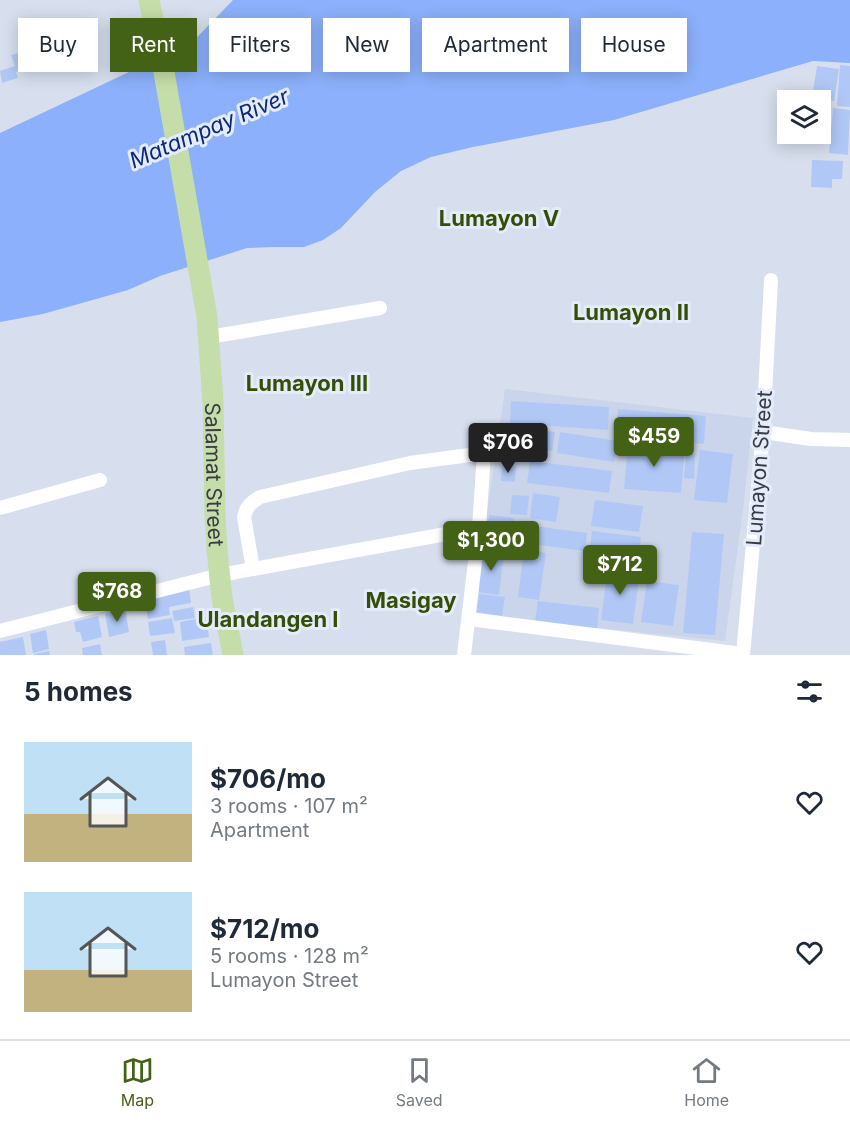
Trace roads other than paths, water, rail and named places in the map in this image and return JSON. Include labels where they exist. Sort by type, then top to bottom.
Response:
[{"type":"main road","name":"Salamat Street","points":[[149,0],[161,55],[209,337],[215,514],[220,575],[233,655]]},
{"type":"street","name":"Lumayon Street","points":[[743,655],[763,432],[771,280]]},
{"type":"street","points":[[209,337],[380,308]]},
{"type":"street","points":[[763,432],[811,439],[850,440]]},
{"type":"street","points":[[253,569],[244,517],[246,509],[260,496],[410,463],[483,453],[479,528],[464,655]]},
{"type":"street","points":[[0,508],[100,480]]},
{"type":"street","points":[[0,631],[220,575],[479,528]]},
{"type":"street","points":[[469,619],[743,655]]},
{"type":"water","name":"Matampay River","points":[[233,0],[850,0],[850,63],[813,61],[614,120],[431,157],[401,171],[375,192],[341,228],[323,240],[304,247],[247,248],[160,276],[128,290],[43,314],[0,322],[0,133],[129,72],[197,72],[197,37],[209,25],[209,72],[311,72],[311,18],[216,18]]},
{"type":"district","name":"Lumayon V","points":[[499,218]]},
{"type":"district","name":"Lumayon II","points":[[631,312]]},
{"type":"district","name":"Lumayon III","points":[[307,383]]},
{"type":"district","name":"Masigay","points":[[411,600]]},
{"type":"district","name":"Ulandangen I","points":[[268,619]]}]
